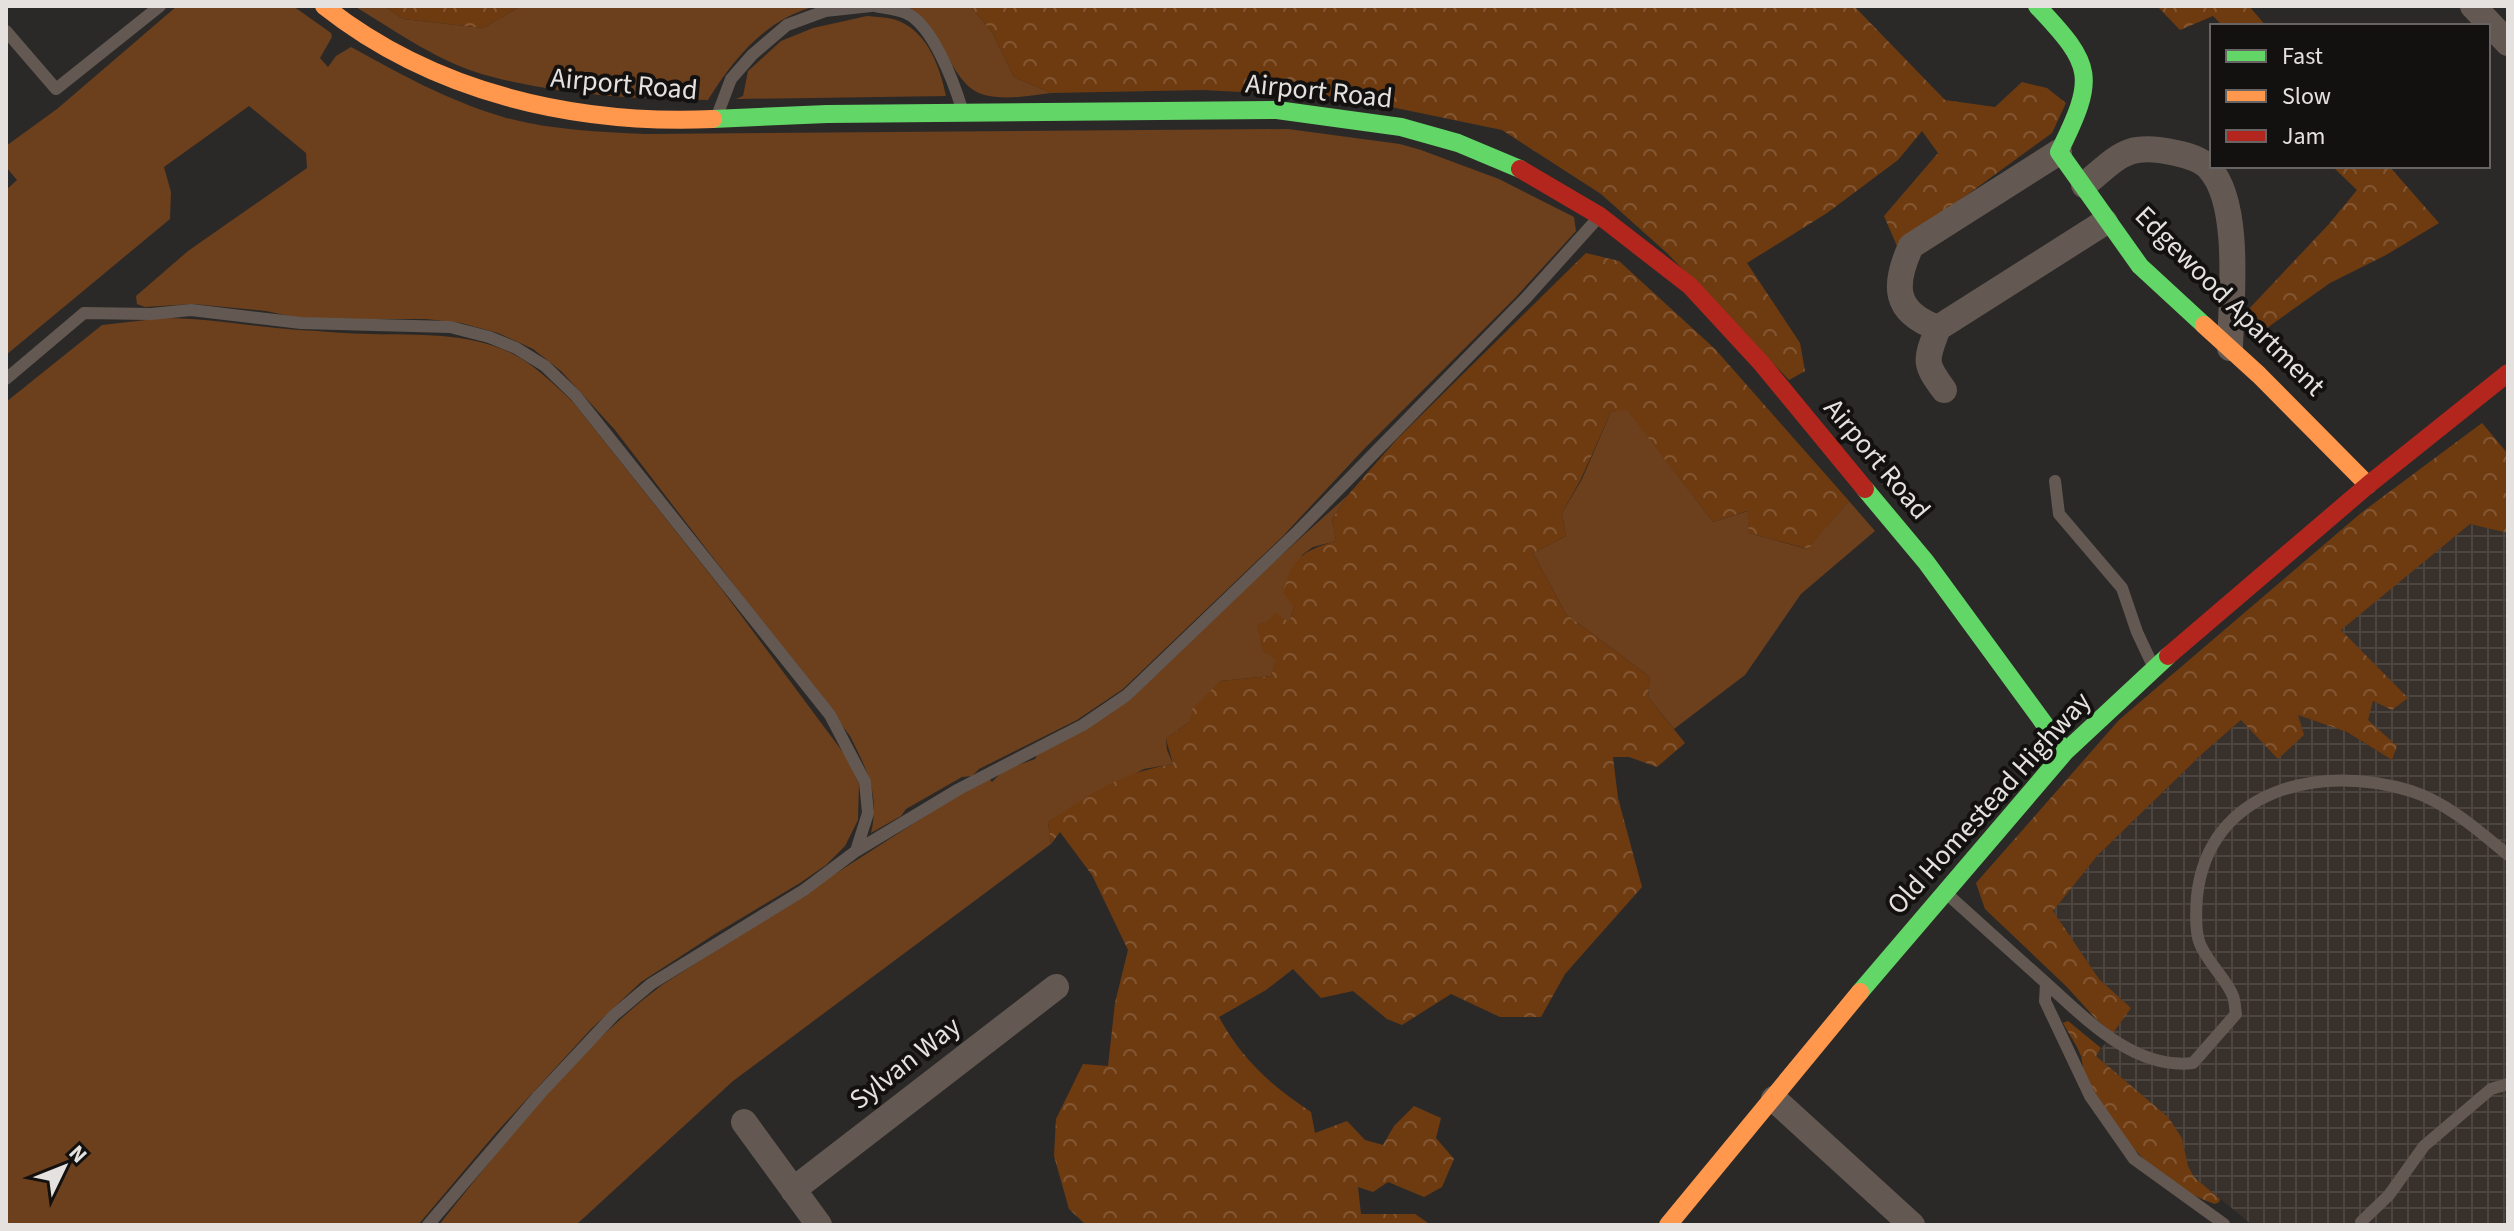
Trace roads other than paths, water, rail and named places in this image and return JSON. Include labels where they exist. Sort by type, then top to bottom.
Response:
[{"type":"street","name":"Airport Road","points":[[324,6],[348,25],[452,81],[521,102],[577,112],[666,121],[963,112],[1277,110],[1401,127],[1458,143],[1515,166],[1600,216],[1690,286],[1762,364],[1926,562],[2065,752]]},
{"type":"street","points":[[1938,328],[1916,320],[1900,296],[1900,271],[1911,246],[2059,152],[2080,108],[2086,78],[2076,51],[2037,6]]},
{"type":"street","points":[[2473,6],[2508,43]]},
{"type":"street","points":[[2084,185],[2125,151],[2148,147],[2185,154],[2209,167],[2220,189],[2232,234],[2230,348]]},
{"type":"street","name":"Edgewood Apartment","points":[[2059,152],[2084,185],[2105,222],[2141,266],[2194,319],[2230,348],[2368,485]]},
{"type":"street","points":[[1944,390],[1928,369],[1929,352],[1938,328],[2105,222]]},
{"type":"street","name":"Old Homestead Highway","points":[[1668,1225],[1944,891],[2065,752],[2154,669],[2368,485],[2508,373]]},
{"type":"street","name":"Sylvan Way","points":[[793,1190],[1056,987]]},
{"type":"street","points":[[1774,1099],[1912,1225]]},
{"type":"street","points":[[744,1122],[819,1225]]},
{"type":"lane","points":[[6,31],[56,89],[160,6]]},
{"type":"lane","points":[[716,119],[731,79],[752,55],[787,25],[825,11],[873,6],[909,14],[932,39],[952,76],[963,112]]},
{"type":"lane","points":[[428,1225],[539,1095],[614,1015],[651,984],[804,890],[856,851],[959,789],[1083,725],[1127,695],[1298,531],[1526,298],[1600,216]]},
{"type":"lane","points":[[6,379],[84,313],[151,314],[191,310],[301,323],[450,327],[516,348],[545,366],[576,396],[830,715],[865,782],[868,813],[856,851]]},
{"type":"lane","points":[[2055,481],[2059,514],[2122,588],[2154,669]]},
{"type":"lane","points":[[1944,891],[2094,1027],[2137,1053],[2171,1066],[2193,1063],[2236,1014],[2233,996],[2199,941],[2197,898],[2204,859],[2222,831],[2250,804],[2281,788],[2316,781],[2366,782],[2413,791],[2467,820],[2508,855]]},
{"type":"lane","points":[[2046,983],[2045,1001],[2090,1096],[2134,1159],[2224,1224]]},
{"type":"lane","points":[[2361,1222],[2389,1195],[2424,1146],[2491,1089],[2508,1084]]}]
